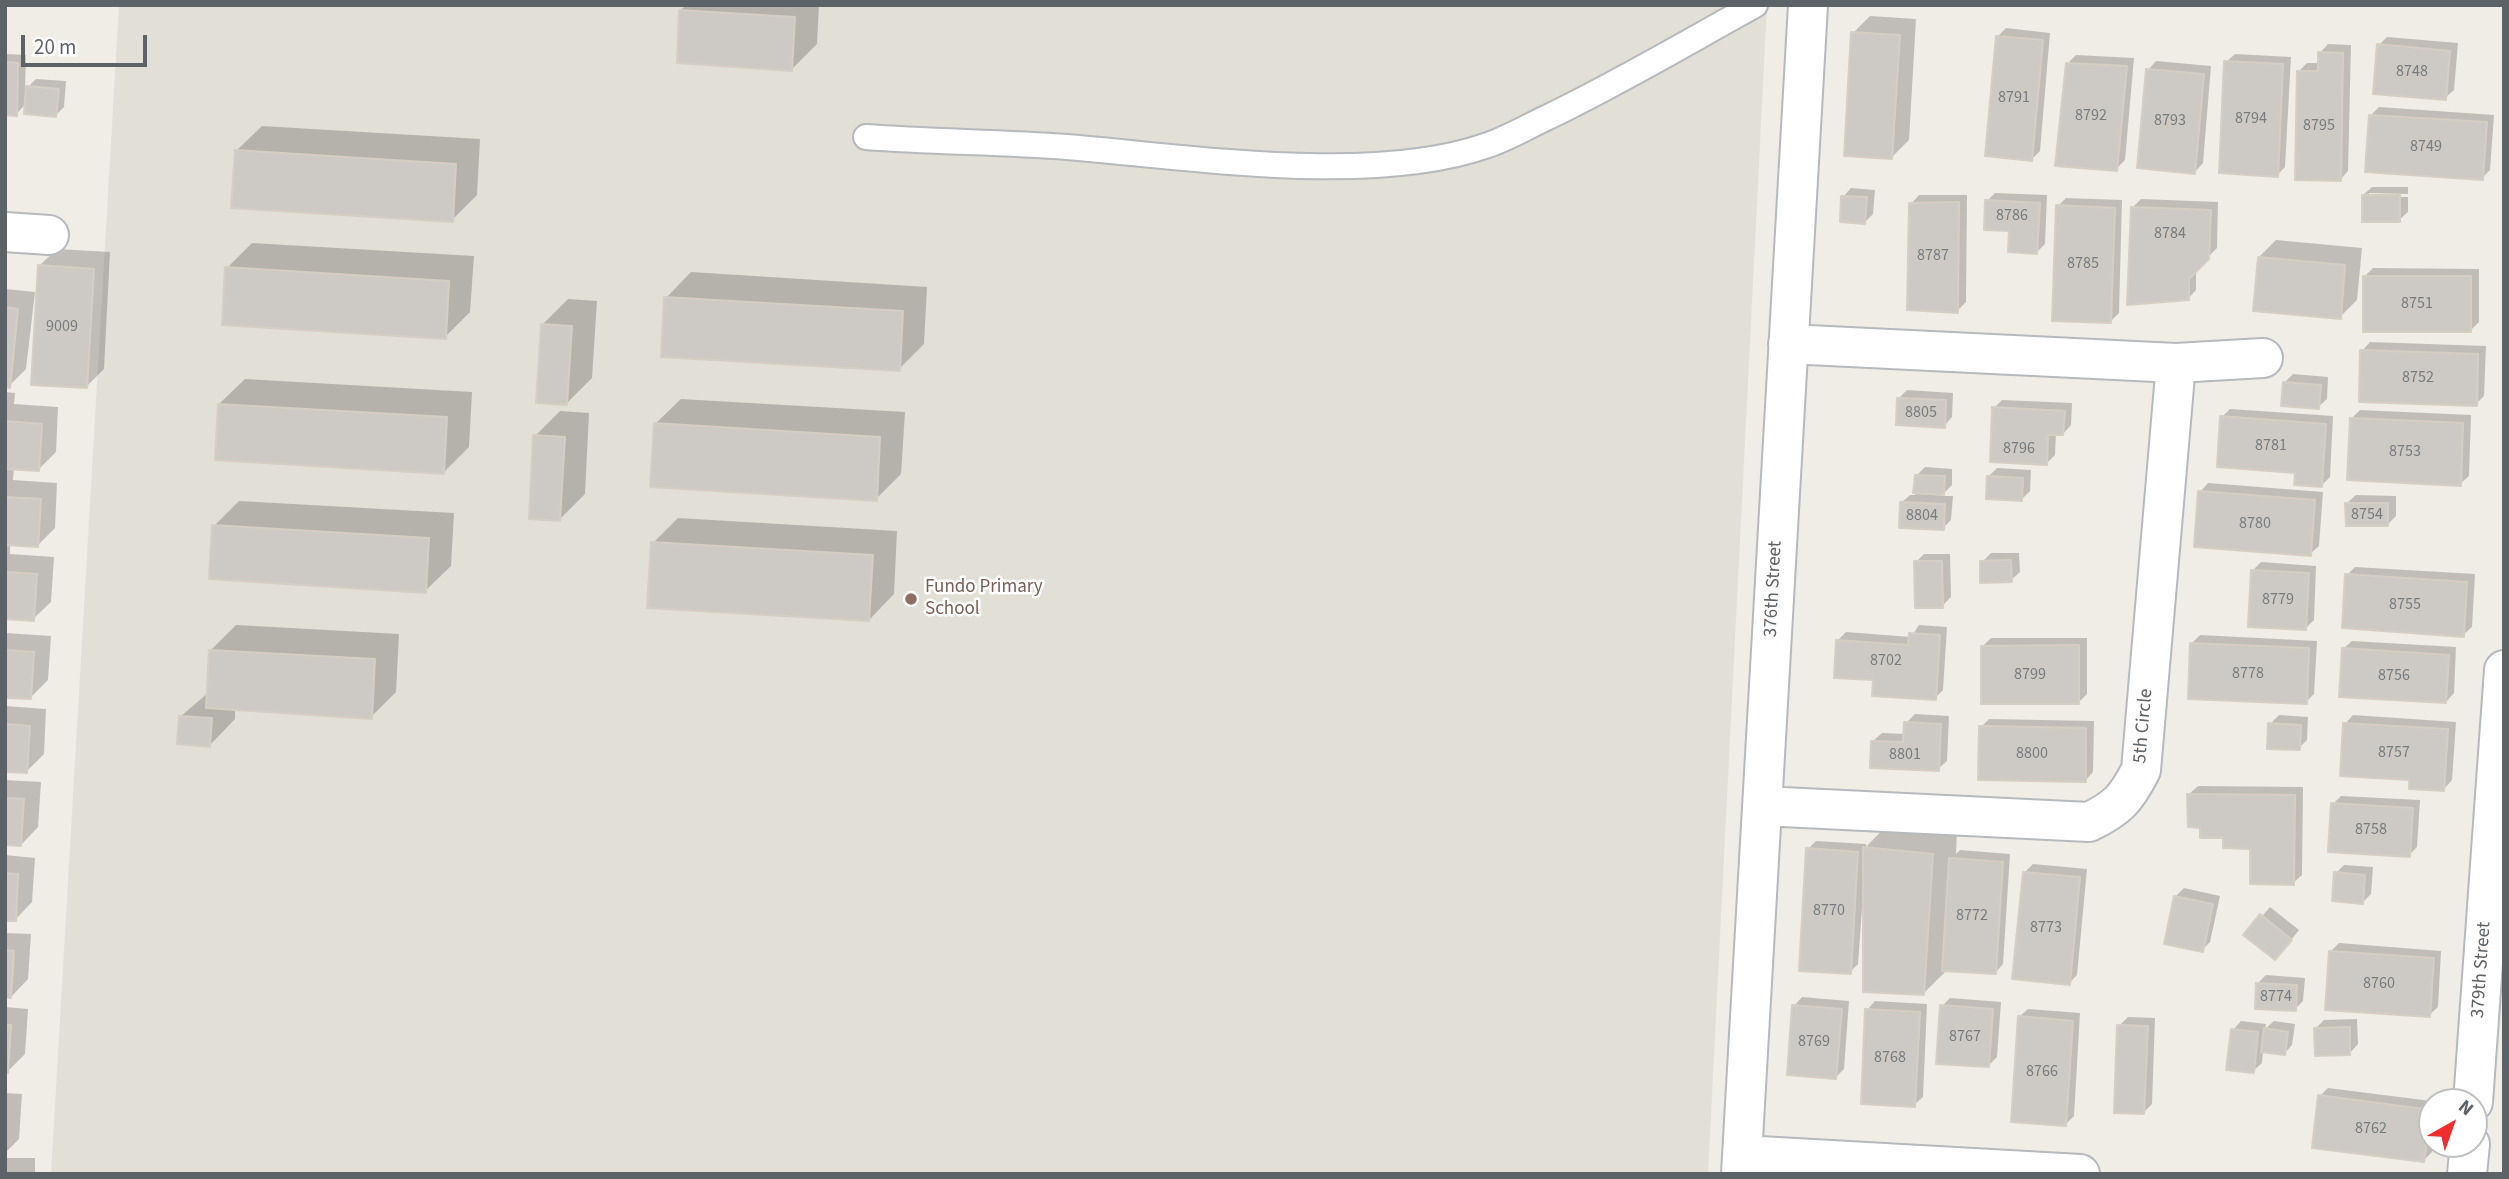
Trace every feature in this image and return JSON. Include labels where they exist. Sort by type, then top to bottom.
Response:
[{"type":"street","name":"376th Street","points":[[1741,1164],[1808,5]]},
{"type":"street","points":[[5,232],[49,235]]},
{"type":"street","points":[[1788,344],[2176,363],[2263,358]]},
{"type":"street","name":"5th Circle","points":[[1762,806],[2089,822],[2112,810],[2128,796],[2141,770],[2176,363]]},
{"type":"street","name":"379th Street","points":[[2474,1088],[2504,670]]},
{"type":"street","points":[[1741,1164],[2080,1174]]},
{"type":"lane","points":[[866,138],[959,144],[1030,144],[1293,165],[1407,163],[1447,157],[1489,145],[1581,102],[1755,5]]},
{"type":"shaded area","name":"Fundo Primary School","points":[[119,5],[1767,5],[1708,1174],[51,1174]]},
{"type":"building","points":[[679,10],[795,17],[792,71],[677,63]]},
{"type":"building","points":[[1851,32],[1900,35],[1892,159],[1844,156]]},
{"type":"building","points":[[1996,36],[2043,40],[2032,161],[1985,156]]},
{"type":"building","points":[[2377,44],[2450,51],[2446,100],[2373,94]]},
{"type":"building","points":[[2318,52],[2343,53],[2341,181],[2295,180],[2297,71],[2318,71]]},
{"type":"building","points":[[2224,61],[2283,64],[2278,177],[2219,173]]},
{"type":"building","points":[[5,62],[18,63],[17,116],[5,115]]},
{"type":"building","points":[[2066,63],[2127,66],[2117,171],[2055,166]]},
{"type":"building","points":[[2146,69],[2204,74],[2195,174],[2137,168]]},
{"type":"building","points":[[26,86],[59,89],[56,117],[24,114]]},
{"type":"building","points":[[2369,115],[2487,122],[2483,180],[2365,172]]},
{"type":"building","points":[[235,150],[456,164],[453,222],[231,208]]},
{"type":"building","points":[[2362,195],[2400,195],[2400,222],[2362,222]]},
{"type":"building","points":[[1841,196],[1867,197],[1865,224],[1840,222]]},
{"type":"building","points":[[1985,200],[2040,203],[2037,254],[2008,252],[2009,231],[1984,230]]},
{"type":"building","points":[[1959,202],[1958,313],[1907,310],[1909,203]]},
{"type":"building","points":[[2056,205],[2115,208],[2111,323],[2052,321]]},
{"type":"building","points":[[2131,207],[2211,210],[2209,259],[2189,279],[2189,300],[2127,305]]},
{"type":"building","points":[[2258,257],[2345,265],[2341,319],[2253,311]]},
{"type":"building","points":[[38,265],[94,269],[87,388],[31,385]]},
{"type":"building","points":[[225,267],[449,281],[446,339],[222,325]]},
{"type":"building","points":[[2363,276],[2471,276],[2471,332],[2363,332]]},
{"type":"building","points":[[664,297],[903,311],[900,371],[661,357]]},
{"type":"building","points":[[5,307],[18,309],[10,388],[5,387]]},
{"type":"building","points":[[541,324],[572,326],[567,405],[536,403]]},
{"type":"building","points":[[2360,350],[2478,354],[2477,406],[2359,402]]},
{"type":"building","points":[[2283,382],[2321,385],[2319,409],[2281,406]]},
{"type":"building","points":[[1897,398],[1946,400],[1945,428],[1896,425]]},
{"type":"building","points":[[218,404],[447,417],[444,474],[215,460]]},
{"type":"building","points":[[1992,407],[2065,411],[2063,435],[2048,435],[2047,465],[1990,462]]},
{"type":"building","points":[[2220,416],[2326,424],[2322,487],[2294,485],[2295,473],[2217,467]]},
{"type":"building","points":[[2350,418],[2463,423],[2461,486],[2347,480]]},
{"type":"building","points":[[5,421],[42,424],[39,471],[5,469]]},
{"type":"building","points":[[654,423],[880,437],[877,501],[650,487]]},
{"type":"building","points":[[533,435],[565,437],[560,521],[529,519]]},
{"type":"building","points":[[1915,475],[1945,476],[1944,495],[1913,493]]},
{"type":"building","points":[[1987,476],[2023,478],[2022,501],[1986,499]]},
{"type":"building","points":[[2198,491],[2315,500],[2311,556],[2194,547]]},
{"type":"building","points":[[5,497],[41,499],[38,547],[5,545]]},
{"type":"building","points":[[1900,502],[1945,504],[1944,530],[1899,528]]},
{"type":"building","points":[[2345,503],[2388,503],[2388,526],[2346,526]]},
{"type":"building","points":[[212,525],[429,538],[426,593],[209,579]]},
{"type":"building","points":[[651,542],[873,555],[869,621],[647,608]]},
{"type":"building","points":[[2011,560],[2012,582],[1980,583],[1980,561]]},
{"type":"building","points":[[1914,561],[1942,561],[1943,608],[1915,608]]},
{"type":"building","points":[[2251,570],[2309,573],[2306,630],[2248,627]]},
{"type":"building","points":[[5,572],[37,574],[34,621],[5,619]]},
{"type":"building","points":[[2345,574],[2467,582],[2464,637],[2342,628]]},
{"type":"building","points":[[1909,633],[1940,635],[1936,700],[1872,696],[1873,680],[1834,678],[1836,640],[1908,645]]},
{"type":"building","points":[[2190,643],[2309,648],[2307,704],[2188,699]]},
{"type":"building","points":[[2079,645],[2079,704],[1981,704],[1981,646]]},
{"type":"building","points":[[2342,648],[2449,655],[2446,703],[2339,697]]},
{"type":"building","points":[[5,650],[34,652],[31,699],[5,698]]},
{"type":"building","points":[[209,650],[375,659],[372,719],[206,708]]},
{"type":"building","points":[[179,716],[212,718],[210,747],[177,744]]},
{"type":"building","points":[[1904,722],[1941,724],[1939,771],[1870,768],[1871,741],[1903,742]]},
{"type":"building","points":[[2268,723],[2301,725],[2300,750],[2267,749]]},
{"type":"building","points":[[2343,723],[2448,729],[2444,791],[2409,789],[2409,780],[2340,776]]},
{"type":"building","points":[[5,724],[30,726],[27,773],[5,772]]},
{"type":"building","points":[[1979,726],[2086,728],[2086,782],[1978,780]]},
{"type":"building","points":[[2187,794],[2295,795],[2294,885],[2250,884],[2250,849],[2223,848],[2223,838],[2200,838],[2200,828],[2188,827]]},
{"type":"building","points":[[5,798],[24,799],[21,846],[5,845]]},
{"type":"building","points":[[2331,803],[2413,808],[2410,857],[2328,852]]},
{"type":"building","points":[[1863,847],[1933,854],[1924,995],[1863,992]]},
{"type":"building","points":[[1806,848],[1858,852],[1851,974],[1799,971]]},
{"type":"building","points":[[1949,858],[2003,862],[1996,974],[1942,971]]},
{"type":"building","points":[[2023,872],[2080,877],[2070,985],[2012,979]]},
{"type":"building","points":[[2334,872],[2365,875],[2363,904],[2332,901]]},
{"type":"building","points":[[5,873],[18,874],[16,921],[5,921]]},
{"type":"building","points":[[2174,896],[2213,904],[2203,952],[2164,944]]},
{"type":"building","points":[[2260,914],[2292,940],[2275,960],[2243,935]]},
{"type":"building","points":[[5,950],[14,951],[11,998],[5,998]]},
{"type":"building","points":[[2329,951],[2434,958],[2430,1017],[2325,1010]]},
{"type":"building","points":[[2256,983],[2297,985],[2296,1011],[2255,1009]]},
{"type":"building","points":[[1792,1005],[1842,1009],[1836,1079],[1787,1075]]},
{"type":"building","points":[[1940,1005],[1993,1009],[1989,1067],[1936,1064]]},
{"type":"building","points":[[1865,1009],[1920,1012],[1915,1107],[1861,1104]]},
{"type":"building","points":[[2018,1016],[2073,1021],[2066,1126],[2011,1122]]},
{"type":"building","points":[[5,1025],[11,1025],[8,1073],[5,1073]]},
{"type":"building","points":[[2117,1025],[2148,1026],[2144,1114],[2114,1113]]},
{"type":"building","points":[[2350,1027],[2350,1055],[2315,1056],[2314,1028]]},
{"type":"building","points":[[2264,1028],[2288,1032],[2285,1055],[2261,1052]]},
{"type":"building","points":[[2231,1029],[2258,1032],[2254,1073],[2226,1070]]},
{"type":"building","points":[[2318,1095],[2418,1108],[2418,1158],[2425,1158],[2424,1162],[2312,1148]]},
{"type":"place","name":"Fundo Primary School","points":[[911,599]]}]
